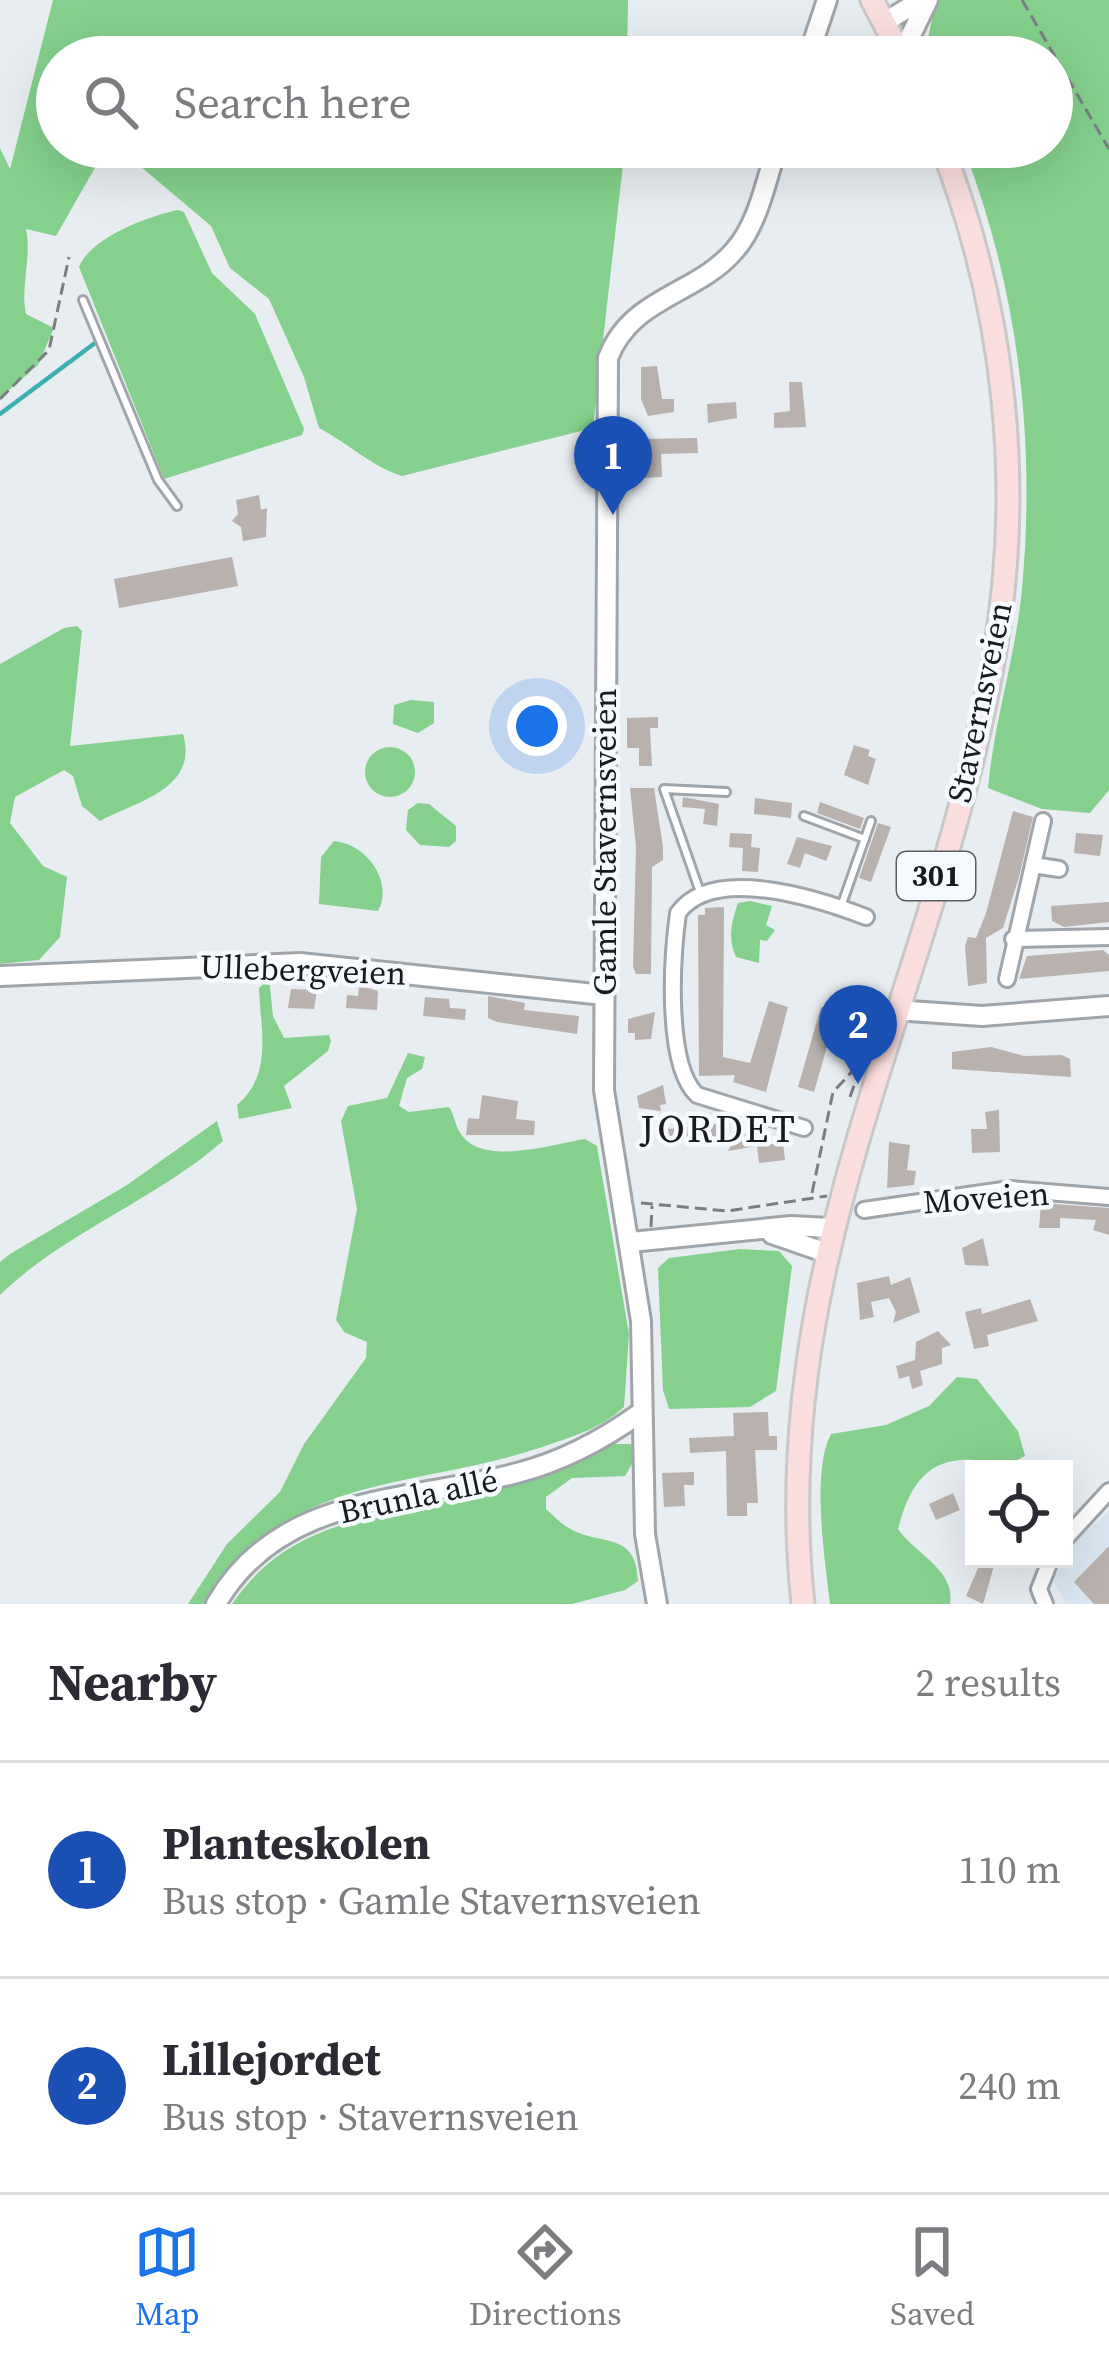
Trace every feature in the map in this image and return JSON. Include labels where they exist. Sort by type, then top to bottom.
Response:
[{"type":"main road","points":[[872,0],[892,36]]},
{"type":"main road","name":"Stavernsveien","points":[[803,1604],[800,1430],[808,1340],[824,1252],[983,708],[999,626],[1007,523],[1005,414],[975,245],[949,168]]},
{"type":"street","points":[[815,36],[827,0]]},
{"type":"street","points":[[885,22],[925,0]]},
{"type":"street","points":[[910,36],[925,0]]},
{"type":"street","name":"Gamle Stavernsveien","points":[[657,1604],[645,1534],[641,1321],[604,1090],[608,358],[616,336],[633,319],[656,300],[719,267],[738,247],[769,168]]},
{"type":"street","points":[[1007,979],[1043,821]]},
{"type":"street","points":[[1033,865],[1059,869]]},
{"type":"street","points":[[804,1128],[697,1095],[678,1068],[678,913],[700,892],[761,892],[866,917]]},
{"type":"street","points":[[1013,939],[1109,937]]},
{"type":"street","name":"Ullebergveien","points":[[0,976],[300,963],[604,995]]},
{"type":"street","points":[[898,1000],[982,1016],[1109,1006]]},
{"type":"street","name":"Moveien","points":[[864,1210],[1010,1189],[1109,1197]]},
{"type":"street","points":[[631,1243],[791,1226],[830,1228]]},
{"type":"street","points":[[761,1232],[824,1252]]},
{"type":"street","name":"Brunla allé","points":[[216,1604],[249,1561],[309,1522],[367,1501],[532,1469],[618,1429],[640,1413]]},
{"type":"street","points":[[1073,1530],[1109,1491]]},
{"type":"street","points":[[1045,1604],[1039,1589],[1047,1568]]},
{"type":"lane","points":[[83,300],[158,480],[177,506]]},
{"type":"lane","points":[[700,892],[664,789],[726,792]]},
{"type":"lane","points":[[804,816],[865,839]]},
{"type":"lane","points":[[841,908],[872,821]]},
{"type":"path","points":[[1022,0],[1043,36]]},
{"type":"path","points":[[1073,87],[1109,149]]},
{"type":"path","points":[[0,399],[49,350],[69,257]]},
{"type":"path","points":[[813,1197],[833,1092],[862,1061]]},
{"type":"path","points":[[621,1204],[727,1211],[828,1196]]},
{"type":"path","points":[[651,1234],[652,1204]]},
{"type":"shaded area","points":[[1109,1512],[1109,1604],[1066,1604],[1053,1580],[1060,1568],[1073,1568],[1073,1547]]},
{"type":"green space","points":[[53,0],[628,0],[627,36],[44,36]]},
{"type":"green space","points":[[936,0],[1109,0],[1109,790],[1090,813],[1042,809],[988,788],[1019,614],[1026,476],[1010,309],[971,168],[1073,168],[1073,36],[928,36]]},
{"type":"green space","points":[[36,67],[36,168],[95,168],[56,236],[26,229],[26,314],[54,328],[38,365],[0,398],[0,148],[10,169]]},
{"type":"green space","points":[[142,168],[623,168],[593,428],[402,476],[380,466],[319,428],[304,377],[269,299],[230,268],[211,226]]},
{"type":"green space","points":[[178,210],[184,212],[212,273],[255,314],[304,429],[302,435],[164,479],[79,267],[108,237]]},
{"type":"green space","points":[[77,626],[82,631],[70,746],[183,734],[186,753],[182,768],[161,791],[100,821],[82,806],[73,776],[64,770],[15,797],[10,823],[43,866],[67,877],[60,937],[39,960],[0,964],[0,664],[64,628]]},
{"type":"green space","points":[[411,700],[434,702],[434,723],[418,733],[393,724],[394,705]]},
{"type":"green space","points":[[390,747],[407,755],[415,772],[407,789],[390,797],[373,789],[365,772],[373,755]]},
{"type":"green space","points":[[418,803],[429,804],[456,826],[456,841],[449,847],[420,845],[406,830],[408,810]]},
{"type":"green space","points":[[334,841],[357,849],[374,866],[383,888],[378,911],[319,904],[321,857]]},
{"type":"green space","points":[[738,903],[772,906],[766,925],[775,930],[767,941],[760,940],[759,963],[736,957],[732,943]]},
{"type":"green space","points":[[269,978],[273,1016],[284,1038],[329,1035],[331,1041],[328,1051],[284,1086],[292,1108],[239,1119],[237,1105],[249,1093],[260,1065],[259,988]]},
{"type":"green space","points":[[408,1053],[425,1057],[422,1069],[407,1078],[399,1106],[409,1112],[449,1107],[459,1131],[471,1144],[501,1151],[585,1139],[597,1146],[629,1334],[624,1407],[599,1425],[551,1444],[317,1506],[276,1528],[239,1560],[205,1604],[188,1604],[227,1544],[280,1492],[304,1444],[366,1358],[367,1342],[344,1332],[336,1320],[357,1209],[341,1121],[348,1106],[387,1098]]},
{"type":"green space","points":[[217,1121],[223,1141],[168,1182],[53,1253],[0,1295],[0,1262],[127,1185]]},
{"type":"green space","points":[[740,1249],[779,1251],[792,1266],[776,1391],[750,1407],[669,1409],[663,1390],[658,1268],[669,1258]]},
{"type":"green space","points":[[957,1377],[977,1379],[1018,1431],[1025,1456],[949,1462],[923,1477],[913,1490],[898,1529],[941,1572],[950,1604],[830,1604],[821,1493],[831,1434],[886,1425],[929,1406]]},
{"type":"green space","points":[[608,1444],[631,1444],[636,1457],[625,1476],[572,1478],[546,1497],[546,1509],[569,1528],[615,1543],[631,1554],[638,1581],[625,1590],[572,1604],[232,1604],[278,1556],[329,1529],[491,1486]]},
{"type":"building","points":[[657,366],[662,399],[674,399],[674,412],[648,416],[641,399],[641,367]]},
{"type":"building","points":[[789,382],[802,382],[806,427],[774,428],[774,413],[790,411]]},
{"type":"building","points":[[736,402],[737,418],[708,423],[707,404]]},
{"type":"building","points":[[697,438],[698,453],[661,454],[662,477],[643,478],[642,439]]},
{"type":"building","points":[[259,495],[261,510],[267,508],[266,537],[243,541],[241,527],[232,521],[238,514],[236,500]]},
{"type":"building","points":[[232,557],[238,586],[119,608],[114,579]]},
{"type":"building","points":[[658,717],[658,728],[650,728],[652,766],[639,766],[639,748],[627,748],[627,718]]},
{"type":"building","points":[[854,745],[870,750],[868,756],[876,759],[868,785],[844,775]]},
{"type":"building","points":[[630,788],[654,788],[663,847],[663,860],[652,867],[651,974],[636,974],[633,967],[636,847]]},
{"type":"building","points":[[683,797],[719,804],[717,826],[703,824],[705,809],[682,807]]},
{"type":"building","points":[[755,798],[792,803],[791,818],[754,814]]},
{"type":"building","points":[[820,802],[864,818],[860,829],[817,813]]},
{"type":"building","points":[[1013,811],[1033,817],[1019,877],[1003,928],[986,938],[987,983],[968,986],[965,946],[968,937],[976,938],[986,913]]},
{"type":"building","points":[[878,823],[891,827],[871,882],[859,878]]},
{"type":"building","points":[[730,833],[752,834],[751,847],[760,848],[758,872],[742,871],[743,848],[729,847]]},
{"type":"building","points":[[1076,833],[1103,835],[1100,856],[1074,853]]},
{"type":"building","points":[[797,837],[832,846],[826,861],[805,853],[800,868],[787,864]]},
{"type":"building","points":[[1109,902],[1109,922],[1064,927],[1052,921],[1051,906]]},
{"type":"building","points":[[724,907],[723,1057],[750,1063],[769,1001],[788,1007],[766,1092],[733,1082],[735,1075],[699,1076],[698,915],[705,915],[705,908]]},
{"type":"building","points":[[1103,950],[1109,955],[1109,971],[1019,979],[1027,956]]},
{"type":"building","points":[[359,985],[378,991],[377,1010],[346,1008],[347,995],[358,996]]},
{"type":"building","points":[[291,989],[317,990],[314,1009],[288,1008]]},
{"type":"building","points":[[488,996],[525,1003],[524,1010],[579,1016],[577,1034],[497,1022],[488,1018]]},
{"type":"building","points":[[425,997],[449,999],[450,1008],[466,1009],[465,1020],[423,1016]]},
{"type":"building","points":[[821,1007],[837,1012],[814,1092],[798,1087]]},
{"type":"building","points":[[655,1012],[651,1039],[635,1040],[635,1033],[628,1033],[628,1019]]},
{"type":"building","points":[[991,1047],[1024,1056],[1062,1055],[1070,1059],[1071,1077],[952,1069],[952,1052]]},
{"type":"building","points":[[663,1085],[666,1104],[660,1105],[661,1111],[639,1108],[637,1096]]},
{"type":"building","points":[[482,1095],[518,1101],[516,1119],[535,1121],[534,1135],[466,1135],[468,1118],[479,1119]]},
{"type":"building","points":[[999,1110],[1000,1152],[972,1153],[971,1129],[987,1129],[985,1112]]},
{"type":"building","points":[[718,1124],[722,1145],[690,1145],[690,1137],[669,1136],[668,1129]]},
{"type":"building","points":[[763,1131],[762,1145],[783,1143],[785,1160],[759,1163],[757,1146],[728,1151],[739,1132]]},
{"type":"building","points":[[889,1142],[910,1145],[907,1170],[916,1171],[914,1185],[887,1188]]},
{"type":"building","points":[[1041,1203],[1109,1208],[1109,1235],[1093,1230],[1096,1220],[1060,1218],[1060,1228],[1039,1228]]},
{"type":"building","points":[[983,1238],[989,1266],[965,1265],[962,1248]]},
{"type":"building","points":[[889,1276],[891,1285],[910,1277],[920,1312],[893,1323],[896,1312],[889,1298],[871,1302],[874,1317],[860,1320],[857,1283]]},
{"type":"building","points":[[1030,1299],[1038,1321],[987,1335],[989,1346],[974,1349],[965,1312],[981,1308],[982,1314]]},
{"type":"building","points":[[938,1331],[951,1345],[942,1348],[942,1364],[920,1371],[923,1385],[912,1389],[909,1376],[899,1379],[896,1366],[915,1360],[916,1342]]},
{"type":"building","points":[[768,1412],[769,1436],[777,1436],[777,1450],[755,1450],[758,1503],[747,1503],[747,1516],[727,1516],[726,1451],[690,1453],[689,1438],[734,1436],[733,1413]]},
{"type":"building","points":[[694,1472],[694,1485],[684,1485],[685,1506],[664,1507],[662,1473]]},
{"type":"building","points":[[953,1493],[960,1510],[936,1520],[929,1504]]},
{"type":"building","points":[[1109,1546],[1109,1604],[1094,1604],[1074,1582]]},
{"type":"building","points":[[978,1568],[993,1568],[983,1604],[966,1596]]},
{"type":"waterway","points":[[0,414],[95,343]]},
{"type":"place","name":"Planteskolen","points":[[613,515]]},
{"type":"place","name":"Lillejordet","points":[[858,1084]]},
{"type":"district","name":"JORDET","points":[[719,1128]]}]
